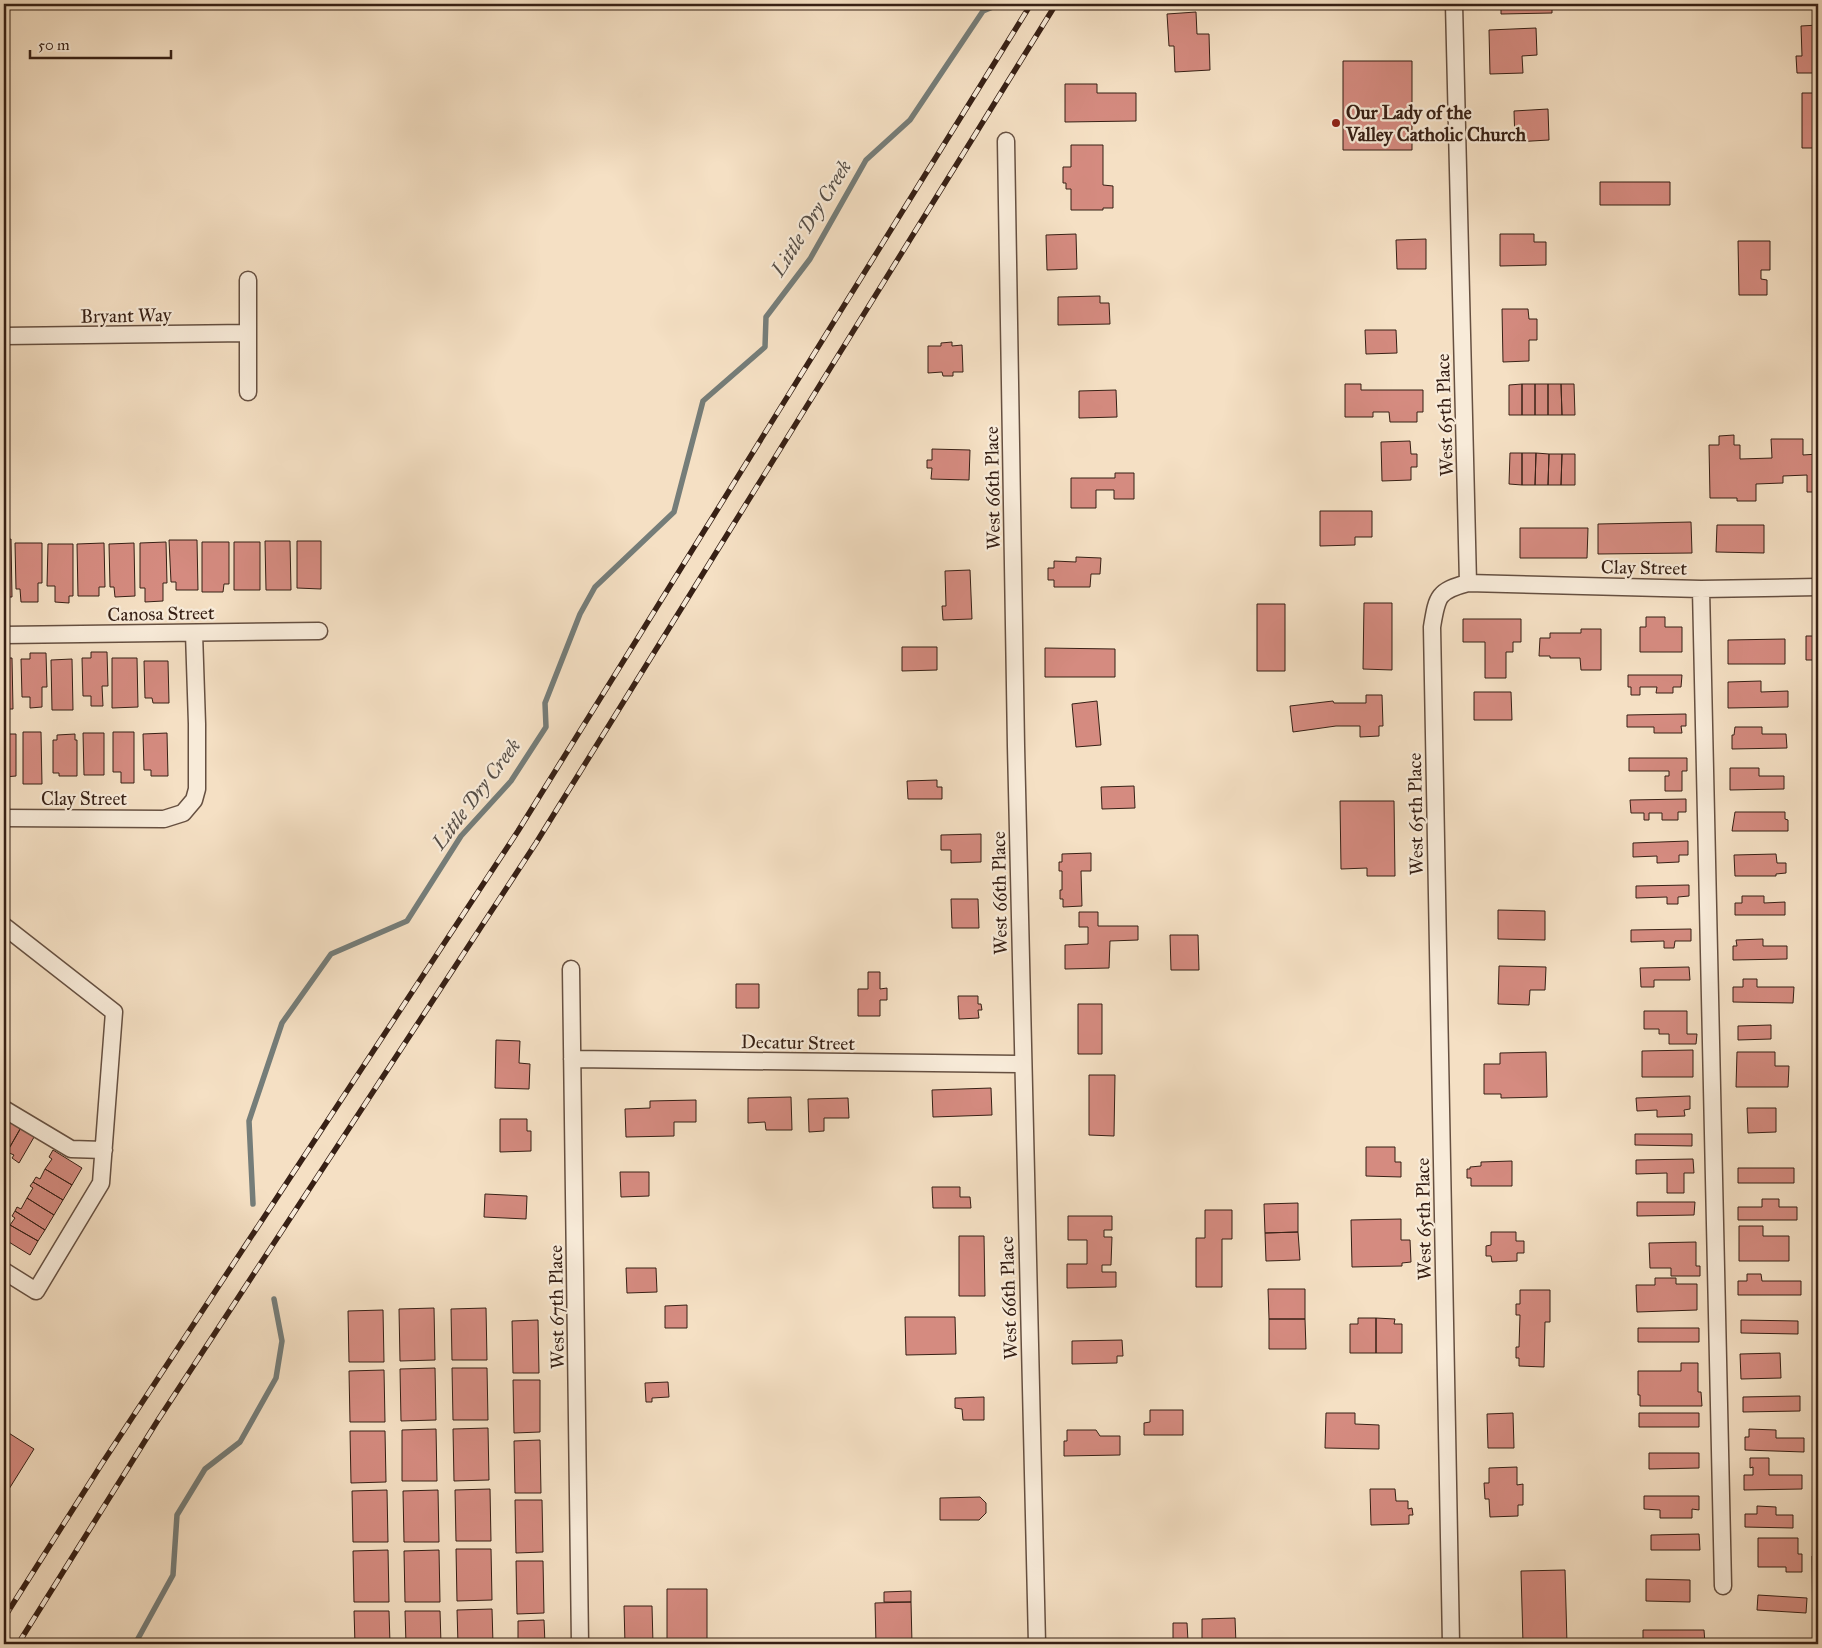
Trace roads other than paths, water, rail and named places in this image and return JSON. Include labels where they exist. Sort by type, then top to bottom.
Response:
[{"type":"street","name":"West 65th Place","points":[[1451,1644],[1432,627],[1440,596],[1447,589],[1468,583],[1454,4]]},
{"type":"street","name":"West 66th Place","points":[[1006,141],[1023,1064],[1037,1644]]},
{"type":"street","points":[[248,280],[248,392]]},
{"type":"street","name":"Bryant Way","points":[[4,336],[248,333]]},
{"type":"street","name":"Clay Street","points":[[1468,583],[1701,589],[1818,587]]},
{"type":"street","points":[[1701,589],[1723,1586]]},
{"type":"street","name":"Canosa Street","points":[[4,635],[319,631]]},
{"type":"street","name":"Clay Street","points":[[4,818],[164,819],[183,813],[194,800],[197,789],[194,633]]},
{"type":"street","points":[[4,926],[114,1012],[101,1183],[36,1291],[4,1271]]},
{"type":"street","name":"West 67th Place","points":[[571,970],[580,1644]]},
{"type":"street","name":"Decatur Street","points":[[572,1059],[1023,1064]]},
{"type":"street","points":[[4,1109],[71,1149],[104,1150]]},
{"type":"waterway","name":"Little Dry Creek","points":[[253,1204],[249,1121],[282,1023],[331,954],[407,921],[461,836],[511,781],[546,727],[545,703],[580,614],[595,587],[674,512],[703,401],[765,347],[766,317],[810,259],[866,160],[910,120],[983,11],[1000,4]]},
{"type":"waterway","name":"Little Dry Creek","points":[[135,1644],[173,1575],[177,1515],[205,1469],[240,1442],[276,1378],[282,1341],[274,1299]]},
{"type":"railway","points":[[4,1618],[101,1465],[518,831],[1031,4]]},
{"type":"railway","points":[[18,1644],[158,1420],[536,843],[1056,4]]},
{"type":"place","name":"Our Lady of the Valley Catholic Church","points":[[1336,123]]}]
